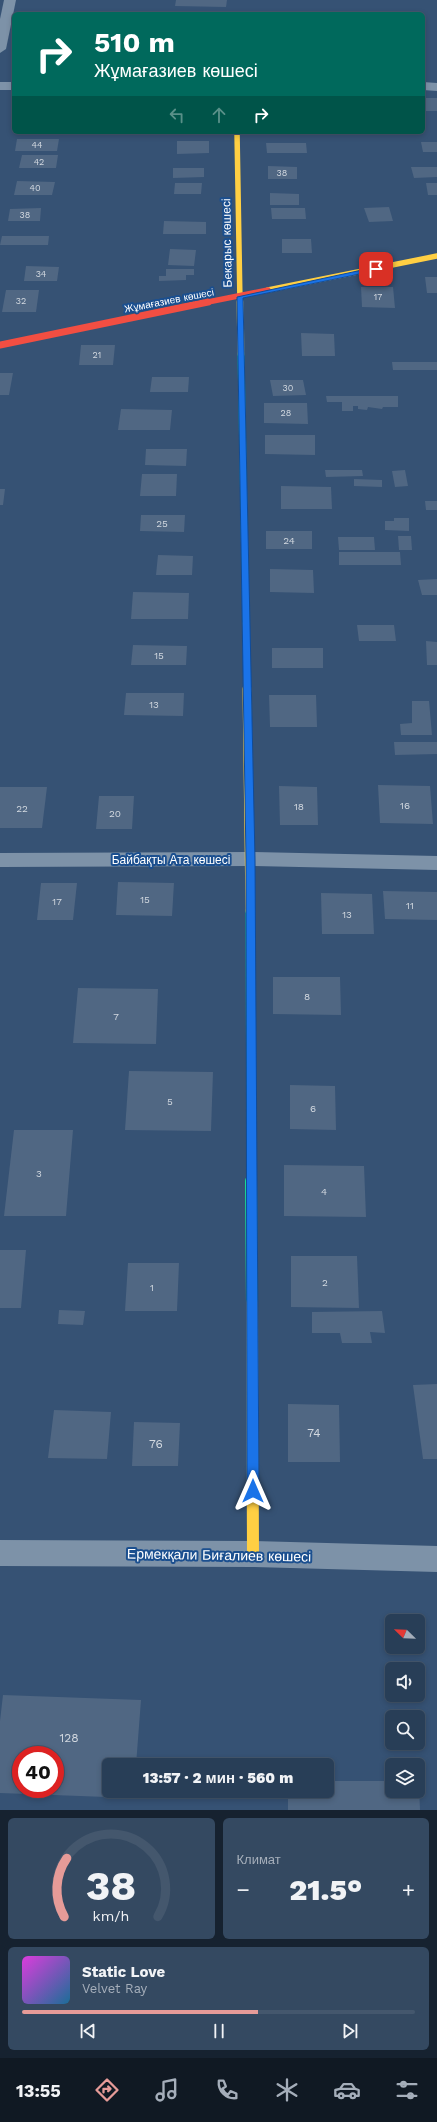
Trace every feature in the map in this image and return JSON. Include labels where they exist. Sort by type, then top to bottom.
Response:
[{"type":"street","points":[[0,49],[6,7]]},
{"type":"street","points":[[0,86],[12,86]]},
{"type":"street","points":[[425,86],[437,87]]},
{"type":"street","name":"Бекарыс көшесі","points":[[237,134],[250,859],[253,1554]]},
{"type":"street","name":"Жұмағазиев көшесі","points":[[0,345],[437,256]]},
{"type":"street","name":"Байбақты Ата көшесі","points":[[0,860],[250,859],[437,863]]},
{"type":"street","name":"Ермекқали Биғалиев көшесі","points":[[0,1552],[253,1554],[437,1559]]},
{"type":"building","points":[[176,0],[227,0],[226,7],[175,6]]},
{"type":"building","points":[[425,98],[437,98],[437,111],[425,111]]},
{"type":"building","points":[[17,139],[59,139],[57,151],[15,151]]},
{"type":"building","points":[[177,141],[209,141],[209,153],[177,154]]},
{"type":"building","points":[[421,142],[437,142],[437,152],[423,152]]},
{"type":"building","points":[[266,143],[306,143],[307,153],[267,153]]},
{"type":"building","points":[[22,155],[58,155],[56,168],[19,168]]},
{"type":"building","points":[[268,166],[297,167],[297,179],[268,179]]},
{"type":"building","points":[[411,167],[437,167],[437,177],[414,178]]},
{"type":"building","points":[[173,168],[204,168],[204,177],[173,178]]},
{"type":"building","points":[[17,181],[55,182],[52,195],[14,195]]},
{"type":"building","points":[[175,183],[202,183],[201,194],[174,194]]},
{"type":"building","points":[[426,183],[437,183],[437,195],[428,195]]},
{"type":"building","points":[[270,193],[299,194],[299,205],[270,205]]},
{"type":"building","points":[[389,207],[393,221],[369,222],[364,208]]},
{"type":"building","points":[[41,208],[40,221],[8,221],[10,209]]},
{"type":"building","points":[[271,208],[305,208],[306,219],[272,219]]},
{"type":"building","points":[[164,221],[206,222],[206,234],[163,234]]},
{"type":"building","points":[[2,236],[49,236],[48,245],[0,245]]},
{"type":"building","points":[[282,239],[311,239],[312,253],[282,253]]},
{"type":"building","points":[[170,249],[196,250],[194,266],[168,265]]},
{"type":"building","points":[[26,266],[59,267],[57,281],[24,281]]},
{"type":"building","points":[[166,269],[194,269],[194,275],[186,275],[186,280],[159,281],[159,276],[166,276]]},
{"type":"building","points":[[425,277],[437,277],[437,293],[427,293]]},
{"type":"building","points":[[361,287],[393,287],[395,308],[362,307]]},
{"type":"building","points":[[6,290],[39,290],[36,312],[2,312]]},
{"type":"building","points":[[301,333],[334,334],[335,356],[302,356]]},
{"type":"building","points":[[81,345],[115,345],[113,365],[79,365]]},
{"type":"building","points":[[392,362],[437,362],[437,370],[393,370]]},
{"type":"building","points":[[0,373],[13,373],[9,395],[0,395]]},
{"type":"building","points":[[152,377],[189,377],[188,392],[150,392]]},
{"type":"building","points":[[270,380],[303,380],[306,395],[273,396]]},
{"type":"building","points":[[326,396],[398,396],[398,407],[383,407],[382,409],[368,407],[367,410],[358,409],[358,406],[353,406],[353,411],[342,411],[342,402],[327,402]]},
{"type":"building","points":[[264,403],[307,403],[308,424],[264,423]]},
{"type":"building","points":[[121,409],[172,410],[170,430],[118,430]]},
{"type":"building","points":[[265,435],[315,435],[315,455],[265,454]]},
{"type":"building","points":[[146,449],[187,449],[186,466],[145,465]]},
{"type":"building","points":[[325,470],[362,470],[363,476],[326,477]]},
{"type":"building","points":[[405,470],[408,486],[395,487],[392,471]]},
{"type":"building","points":[[142,474],[177,474],[176,496],[140,496]]},
{"type":"building","points":[[354,479],[382,480],[382,487],[354,486]]},
{"type":"building","points":[[281,486],[331,487],[332,509],[281,509]]},
{"type":"building","points":[[0,489],[5,489],[3,505],[0,505]]},
{"type":"building","points":[[425,501],[437,501],[437,510],[426,510]]},
{"type":"building","points":[[141,515],[185,515],[184,532],[140,531]]},
{"type":"building","points":[[394,518],[409,518],[409,531],[385,530],[385,521],[394,521]]},
{"type":"building","points":[[266,531],[312,531],[312,549],[266,549]]},
{"type":"building","points":[[398,536],[411,536],[412,550],[399,550]]},
{"type":"building","points":[[338,537],[374,537],[375,550],[339,550]]},
{"type":"building","points":[[339,552],[400,552],[401,565],[339,565]]},
{"type":"building","points":[[158,555],[193,556],[192,575],[156,575]]},
{"type":"building","points":[[270,569],[313,570],[314,593],[270,592]]},
{"type":"building","points":[[437,579],[437,595],[422,595],[418,580]]},
{"type":"building","points":[[133,592],[189,593],[188,619],[131,619]]},
{"type":"building","points":[[357,625],[394,625],[396,641],[359,641]]},
{"type":"building","points":[[426,641],[437,642],[437,665],[427,665]]},
{"type":"building","points":[[133,645],[187,646],[186,665],[131,665]]},
{"type":"building","points":[[272,648],[323,648],[323,668],[272,668]]},
{"type":"building","points":[[126,693],[184,693],[183,716],[124,715]]},
{"type":"building","points":[[269,695],[316,695],[317,727],[270,727]]},
{"type":"building","points":[[412,701],[429,701],[432,735],[401,735],[400,724],[412,723]]},
{"type":"building","points":[[394,742],[437,742],[437,754],[395,755]]},
{"type":"building","points":[[378,785],[430,786],[433,824],[380,823]]},
{"type":"building","points":[[279,786],[317,787],[318,825],[280,825]]},
{"type":"building","points":[[0,787],[47,787],[42,828],[0,828]]},
{"type":"building","points":[[99,796],[134,796],[132,829],[96,829]]},
{"type":"building","points":[[118,882],[174,883],[172,916],[116,915]]},
{"type":"building","points":[[41,883],[77,883],[73,920],[37,920]]},
{"type":"building","points":[[383,891],[437,892],[437,920],[385,919]]},
{"type":"building","points":[[321,893],[372,894],[374,934],[322,934]]},
{"type":"building","points":[[273,977],[340,977],[341,1015],[273,1014]]},
{"type":"building","points":[[78,988],[158,989],[156,1044],[73,1043]]},
{"type":"building","points":[[129,1071],[213,1072],[211,1131],[125,1130]]},
{"type":"building","points":[[290,1085],[335,1086],[336,1130],[290,1129]]},
{"type":"building","points":[[14,1130],[73,1130],[66,1216],[4,1216]]},
{"type":"building","points":[[284,1165],[364,1166],[366,1217],[284,1216]]},
{"type":"building","points":[[0,1250],[26,1250],[21,1308],[0,1308]]},
{"type":"building","points":[[291,1256],[357,1256],[359,1308],[291,1307]]},
{"type":"building","points":[[128,1263],[179,1263],[177,1311],[125,1311]]},
{"type":"building","points":[[59,1310],[85,1311],[83,1325],[58,1324]]},
{"type":"building","points":[[382,1311],[385,1333],[370,1332],[372,1343],[342,1343],[340,1333],[312,1333],[312,1312]]},
{"type":"building","points":[[437,1384],[437,1459],[423,1459],[413,1385]]},
{"type":"building","points":[[288,1404],[339,1405],[340,1462],[288,1462]]},
{"type":"building","points":[[54,1410],[111,1412],[107,1459],[48,1458]]},
{"type":"building","points":[[134,1422],[180,1423],[178,1466],[132,1466]]},
{"type":"building","points":[[3,1695],[141,1700],[137,1758],[102,1758],[102,1797],[64,1795],[64,1746],[12,1746],[12,1793],[0,1793],[0,1721]]},
{"type":"building","points":[[334,1781],[385,1781],[385,1798],[420,1798],[420,1810],[288,1810],[288,1798],[334,1798]]},
{"type":"traffic: fast","points":[[241,354],[246,624]]},
{"type":"traffic: fast","points":[[250,911],[252,1303]]},
{"type":"traffic: slow","points":[[237,134],[241,354]]},
{"type":"traffic: slow","points":[[268,290],[437,256]]},
{"type":"traffic: slow","points":[[246,624],[250,911]]},
{"type":"traffic: slow","points":[[252,1303],[253,1554]]},
{"type":"traffic: jam","points":[[0,345],[268,290]]},
{"type":"route","points":[[253,1491],[250,859],[240,297],[376,269]]}]
